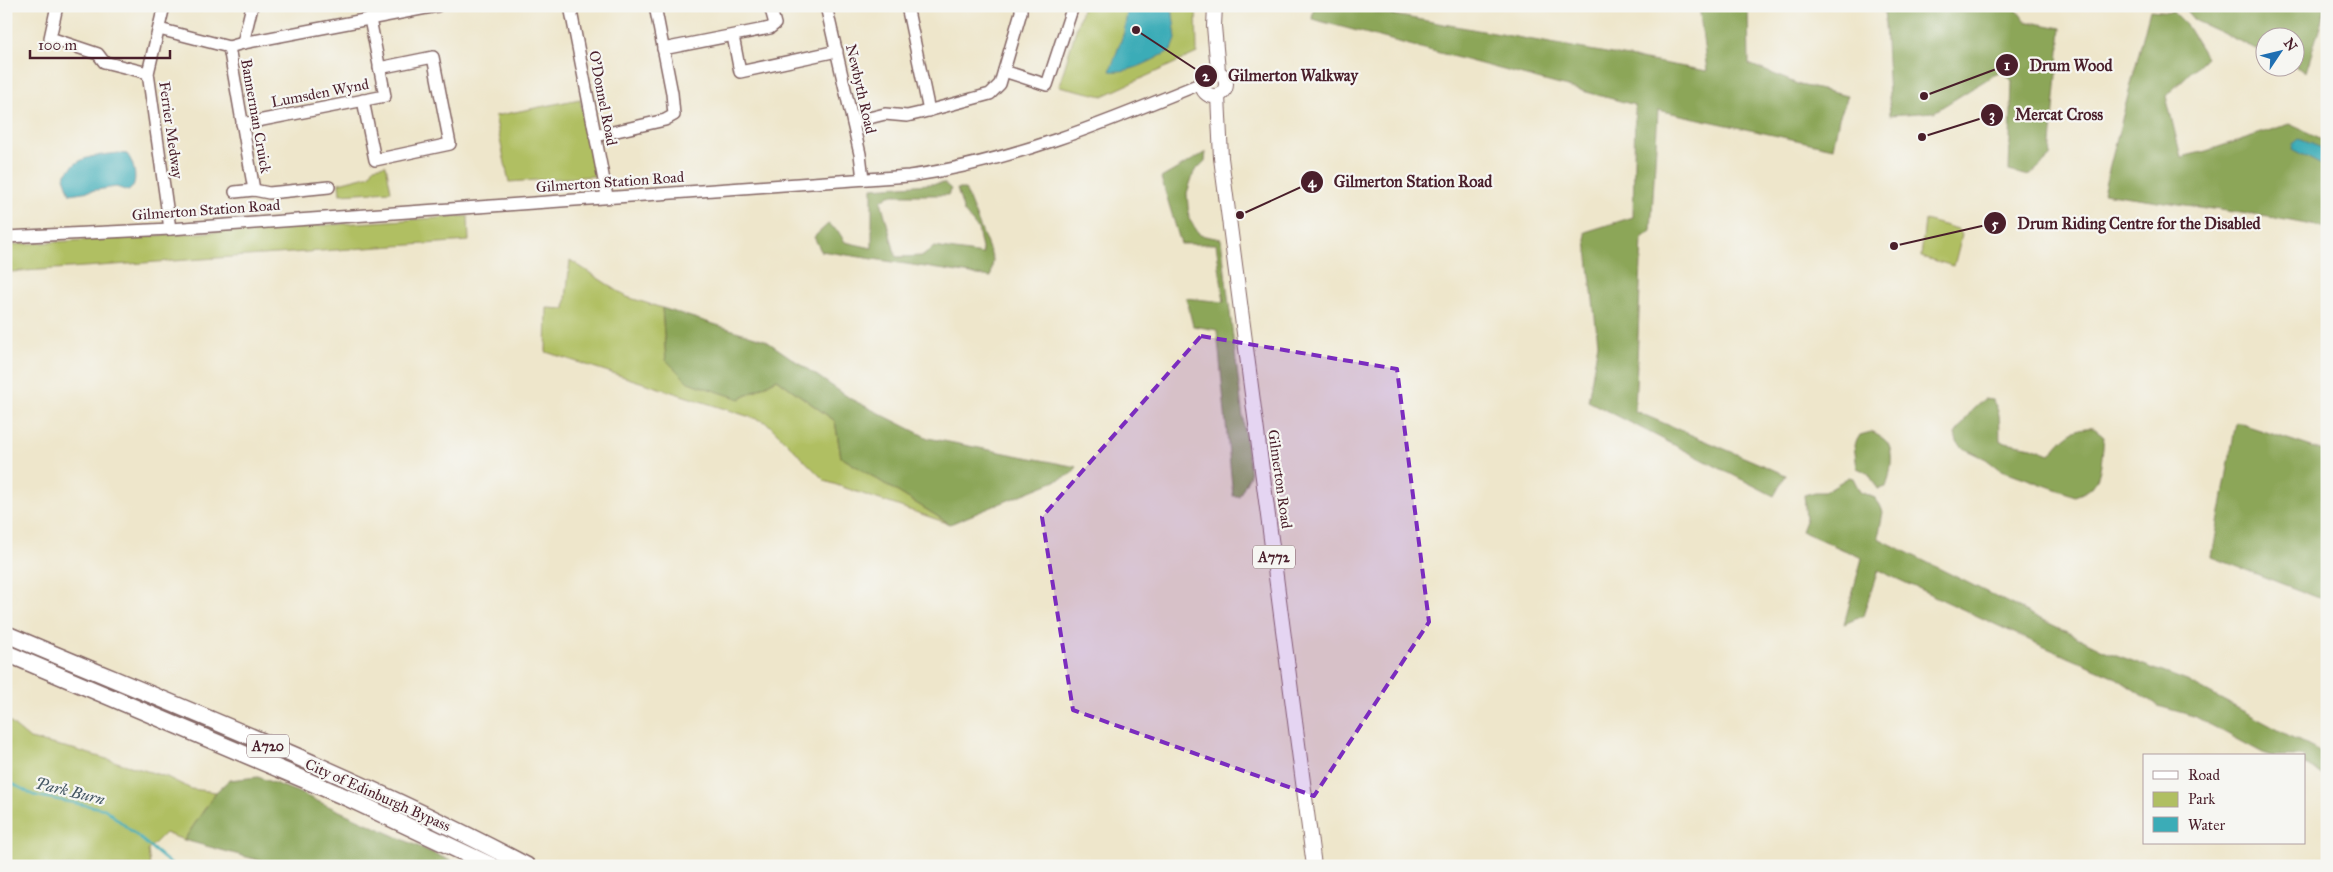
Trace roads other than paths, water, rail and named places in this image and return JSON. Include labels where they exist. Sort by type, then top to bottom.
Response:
[{"type":"highway","name":"City of Edinburgh Bypass","points":[[6,634],[364,786],[478,840],[526,866]]},
{"type":"highway","name":"City of Edinburgh Bypass","points":[[6,653],[341,795],[492,866]]},
{"type":"main road","name":"A772","points":[[1215,6],[1214,26],[1218,71],[1224,76],[1227,84],[1224,92],[1218,96]]},
{"type":"main road","points":[[1218,71],[1207,73],[1202,83],[1207,94],[1218,96]]},
{"type":"main road","name":"Gilmerton Road","points":[[1218,96],[1221,158],[1314,866]]},
{"type":"street","points":[[57,6],[50,38],[98,54],[104,62],[148,73]]},
{"type":"street","name":"Ferrier Medway","points":[[164,6],[148,73],[170,229]]},
{"type":"street","points":[[243,43],[252,6]]},
{"type":"street","name":"O'Donnel Road","points":[[570,6],[606,196]]},
{"type":"street","points":[[595,136],[665,120],[674,115],[672,93],[655,6]]},
{"type":"street","points":[[664,49],[770,28],[775,24],[770,6]]},
{"type":"street","name":"Newbyth Road","points":[[826,6],[853,122],[863,180]]},
{"type":"street","points":[[906,6],[929,111]]},
{"type":"street","points":[[853,122],[885,114],[907,116],[990,94],[1000,84],[1021,12],[1021,6]]},
{"type":"street","points":[[1004,71],[1047,85],[1073,6]]},
{"type":"street","points":[[159,29],[229,48],[243,43],[434,7]]},
{"type":"street","name":"Lumsden Wynd","points":[[242,124],[385,96],[370,19]]},
{"type":"street","points":[[733,36],[740,72],[836,51]]},
{"type":"street","name":"Bannerman Cruick","points":[[229,48],[254,190]]},
{"type":"street","points":[[363,100],[375,160],[450,144],[433,57],[379,68]]},
{"type":"street","name":"Gilmerton Station Road","points":[[6,237],[170,229],[606,196],[909,176],[952,170],[1018,152],[1125,114],[1202,83]]},
{"type":"street","name":"Bannerman Cruick","points":[[235,192],[254,190],[269,193],[328,187]]},
{"type":"water","points":[[1128,6],[1172,6],[1176,39],[1172,50],[1150,62],[1127,70],[1110,71],[1124,32]]},
{"type":"water","points":[[2299,139],[2327,150],[2327,168],[2292,149],[2293,144]]},
{"type":"water","points":[[119,153],[127,154],[132,162],[135,179],[132,188],[128,191],[116,187],[70,194],[64,177],[75,164],[87,158]]},
{"type":"waterway","name":"Park Burn","points":[[6,780],[33,795],[105,809],[173,866]]},
{"type":"place","name":"Gilmerton Walkway","points":[[1136,30]]},
{"type":"place","name":"Drum Wood","points":[[1924,96]]},
{"type":"place","name":"Mercat Cross","points":[[1922,137]]},
{"type":"place","name":"Gilmerton Station Road","points":[[1240,215]]},
{"type":"place","name":"Drum Riding Centre for the Disabled","points":[[1894,246]]}]
